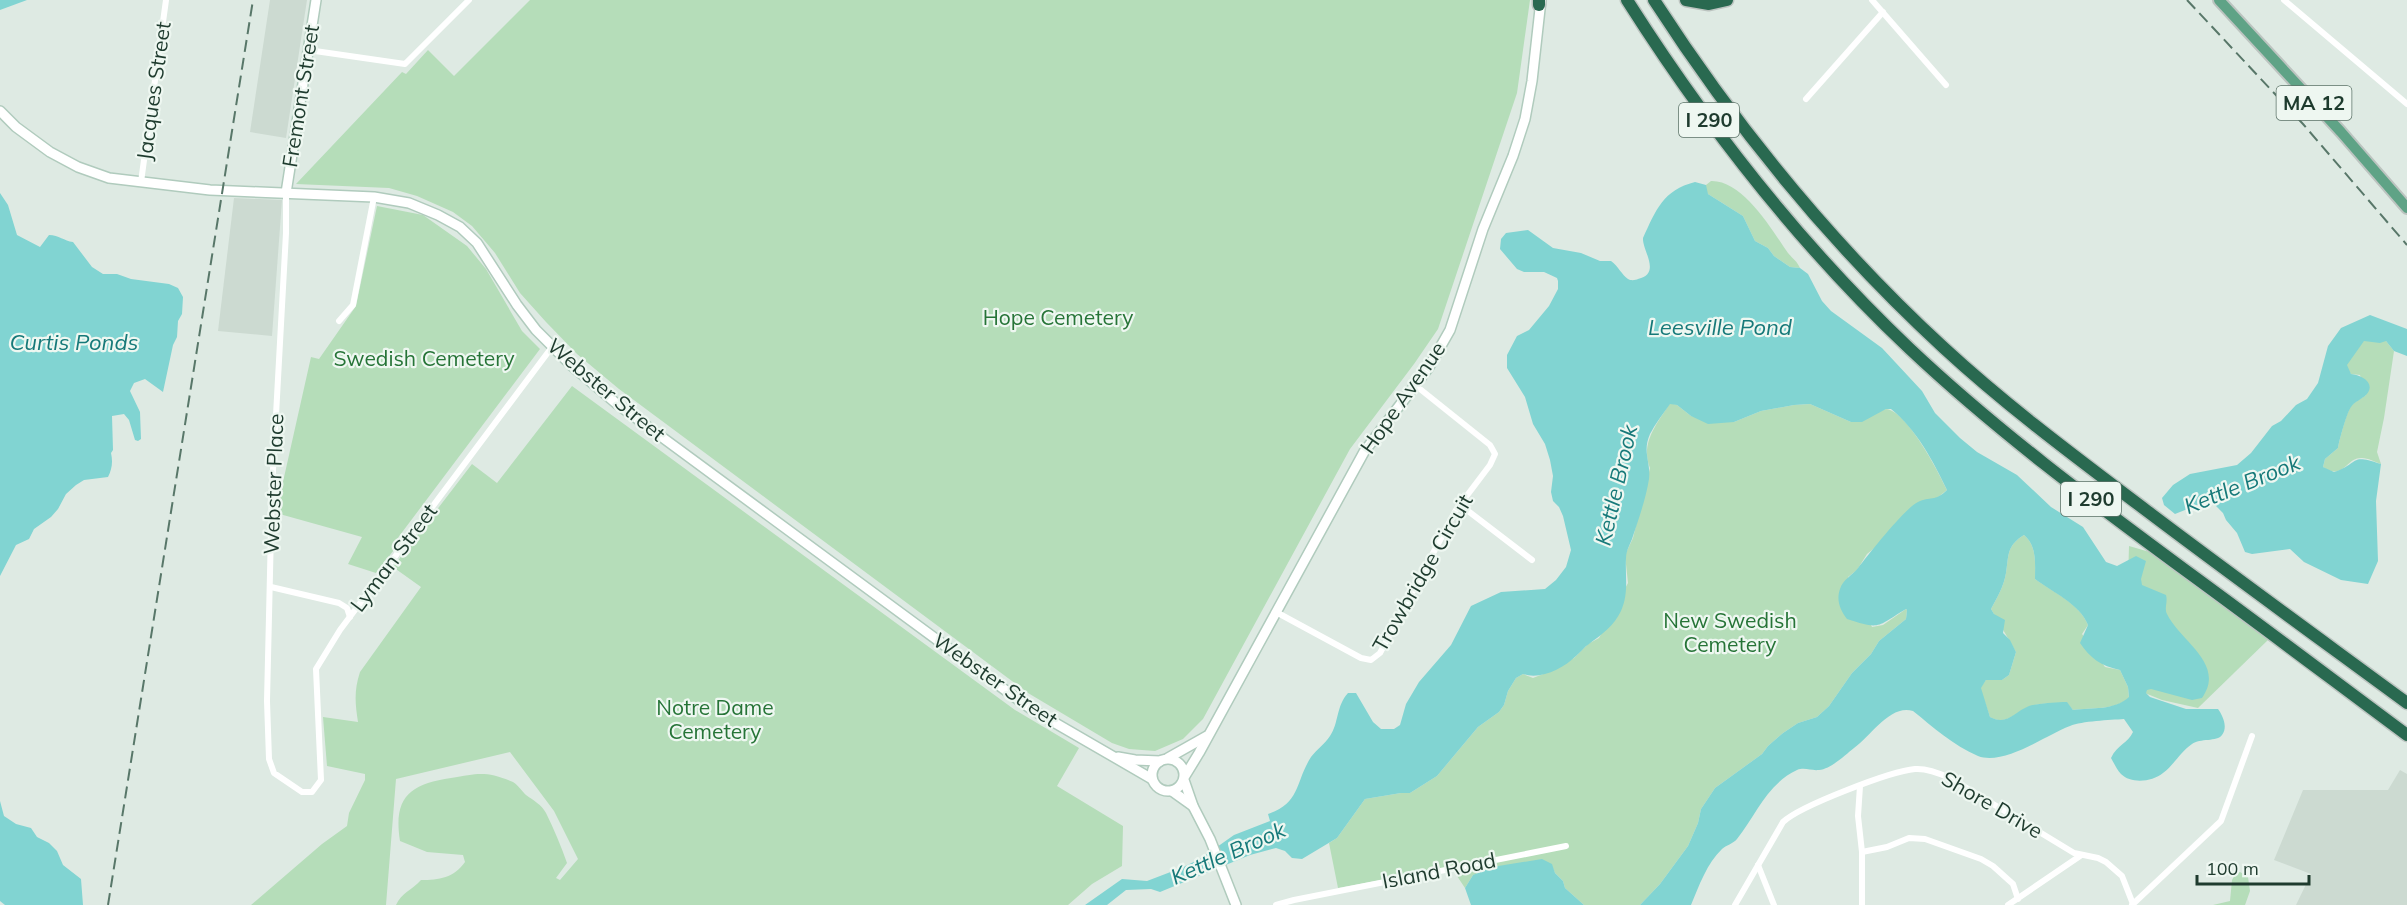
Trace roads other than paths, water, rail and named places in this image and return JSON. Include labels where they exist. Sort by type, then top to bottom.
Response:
[{"type":"highway","name":"I 290","points":[[1627,0],[1688,91],[1756,181],[1838,276],[1911,350],[2036,458],[2407,735]]},
{"type":"highway","name":"I 290","points":[[1654,0],[1704,74],[1760,149],[1854,258],[1932,337],[2047,436],[2407,703]]},
{"type":"highway","points":[[1686,0],[1709,4],[1727,0]]},
{"type":"main road","name":"Fremont Street","points":[[286,193],[316,0]]},
{"type":"main road","name":"MA 12","points":[[2219,0],[2407,207]]},
{"type":"main road","name":"Hope Avenue","points":[[1184,778],[1364,452],[1429,367],[1450,330],[1483,229],[1514,153],[1525,119],[1532,81],[1540,2]]},
{"type":"main road","name":"Webster Street","points":[[0,111],[37,143],[70,163],[109,178],[210,190],[374,196],[418,206],[460,227],[491,261],[526,318],[552,347],[617,404],[1031,710],[1152,779]]},
{"type":"main road","points":[[1193,806],[1172,791],[1160,789],[1152,779],[1154,767],[1207,736]]},
{"type":"main road","points":[[1110,755],[1135,760],[1164,760],[1180,763],[1193,806],[1210,839],[1236,905]]},
{"type":"main road","points":[[1172,791],[1179,787],[1184,778]]},
{"type":"street","name":"Jacques Street","points":[[141,182],[166,0]]},
{"type":"street","points":[[308,50],[405,64],[469,0]]},
{"type":"street","points":[[1872,0],[1946,86]]},
{"type":"street","points":[[2284,0],[2407,104]]},
{"type":"street","points":[[1806,99],[1883,12]]},
{"type":"street","name":"Webster Place","points":[[286,193],[286,233],[272,488],[267,701],[269,759],[274,774],[302,792],[310,792]]},
{"type":"street","points":[[339,321],[353,305],[374,196]]},
{"type":"street","name":"Lyman Street","points":[[310,792],[318,787],[321,771],[316,669],[350,617],[552,347]]},
{"type":"street","name":"Trowbridge Circuit","points":[[1276,612],[1361,658],[1371,660],[1376,657],[1460,504],[1492,462],[1495,451],[1415,385]]},
{"type":"street","points":[[1460,504],[1532,560]]},
{"type":"street","points":[[271,587],[339,603],[347,608],[350,617]]},
{"type":"street","points":[[2133,905],[2221,821],[2252,736]]},
{"type":"street","name":"Shore Drive","points":[[1736,905],[1788,817],[1800,809],[1897,772],[1915,769],[1938,772],[2080,856],[2103,859],[2118,870],[2126,882],[2133,905]]},
{"type":"street","points":[[1860,786],[1858,822],[1862,852],[1862,905]]},
{"type":"street","points":[[1862,852],[1887,847],[1909,838],[1925,839],[1981,859],[1993,866],[2013,884],[2018,898]]},
{"type":"street","name":"Island Road","points":[[1276,905],[1566,846]]},
{"type":"street","points":[[2008,905],[2080,856]]},
{"type":"street","points":[[1758,866],[1774,905]]},
{"type":"water","points":[[0,0],[27,0],[0,10]]},
{"type":"water","name":"Leesville Pond","points":[[1695,182],[1706,185],[1708,194],[1743,216],[1755,241],[1768,248],[1774,256],[1790,267],[1800,268],[1808,274],[1822,301],[1831,311],[1882,348],[1922,391],[1935,413],[1960,438],[1977,452],[2017,475],[2051,507],[2083,527],[2106,562],[2117,566],[2136,556],[2146,561],[2141,579],[2142,585],[2166,595],[2167,614],[2199,654],[2209,674],[2208,686],[2202,698],[2192,700],[2151,689],[2146,693],[2150,697],[2186,709],[2218,709],[2225,725],[2222,735],[2216,739],[2192,744],[2158,776],[2148,780],[2136,780],[2121,774],[2111,758],[2133,732],[2124,719],[2075,724],[2025,748],[2000,757],[1988,758],[1978,756],[1961,747],[1913,711],[1896,712],[1881,722],[1860,743],[1833,764],[1819,770],[1797,770],[1778,783],[1737,839],[1722,849],[1712,861],[1691,905],[1640,905],[1660,884],[1688,846],[1698,823],[1701,809],[1715,788],[1762,754],[1783,733],[1798,723],[1817,717],[1829,706],[1852,673],[1871,654],[1879,641],[1906,619],[1906,609],[1878,625],[1866,625],[1847,619],[1839,605],[1840,589],[1843,582],[1856,571],[1904,513],[1918,502],[1939,496],[1947,490],[1916,436],[1891,409],[1886,409],[1862,422],[1851,422],[1810,404],[1794,405],[1761,411],[1734,422],[1708,424],[1691,416],[1677,405],[1670,404],[1654,426],[1648,440],[1649,479],[1627,552],[1625,598],[1615,621],[1565,665],[1537,676],[1523,674],[1516,678],[1499,712],[1478,727],[1437,776],[1410,793],[1365,799],[1337,838],[1302,859],[1292,858],[1285,851],[1276,848],[1250,855],[1160,892],[1151,889],[1126,890],[1107,905],[1085,905],[1122,879],[1147,881],[1181,868],[1200,859],[1234,835],[1270,821],[1268,814],[1279,809],[1292,798],[1311,757],[1330,736],[1341,703],[1348,693],[1356,693],[1373,722],[1381,729],[1394,729],[1400,725],[1406,704],[1419,682],[1451,645],[1471,606],[1501,592],[1545,589],[1556,580],[1566,567],[1571,550],[1563,516],[1553,501],[1551,492],[1553,476],[1545,444],[1533,424],[1525,397],[1507,368],[1507,355],[1517,336],[1529,330],[1549,306],[1558,289],[1558,281],[1557,278],[1544,272],[1524,272],[1517,269],[1500,249],[1501,239],[1506,233],[1528,230],[1553,248],[1581,253],[1600,261],[1611,261],[1628,279],[1636,280],[1649,272],[1649,261],[1643,238],[1652,219],[1662,202],[1675,190]],"holes":[[[2024,535],[2034,555],[2035,579],[2079,611],[2088,625],[2080,643],[2088,653],[2097,661],[2120,670],[2128,687],[2129,697],[2116,705],[2073,710],[2067,702],[2042,704],[2029,706],[2006,719],[1990,717],[1981,688],[1986,680],[2002,680],[2009,675],[2016,652],[2010,640],[2003,633],[2005,620],[1994,614],[1991,609],[2004,583],[2011,547]]]},
{"type":"water","name":"Curtis Ponds","points":[[0,193],[8,205],[17,235],[40,247],[49,235],[73,242],[92,267],[103,274],[117,274],[131,279],[169,284],[178,288],[183,297],[182,314],[178,321],[177,337],[173,345],[163,392],[145,379],[134,383],[130,391],[140,412],[141,439],[135,440],[129,420],[124,414],[112,416],[113,450],[108,477],[84,480],[66,494],[51,517],[34,529],[29,539],[16,545],[0,576]]},
{"type":"water","name":"Kettle Brook","points":[[2370,315],[2407,329],[2407,356],[2394,351],[2386,341],[2380,343],[2364,341],[2347,365],[2351,374],[2369,383],[2369,391],[2351,407],[2338,448],[2325,459],[2323,467],[2334,472],[2359,459],[2381,464],[2376,501],[2378,561],[2368,584],[2341,580],[2304,562],[2290,549],[2252,554],[2245,552],[2237,533],[2216,506],[2205,502],[2175,514],[2164,505],[2162,498],[2173,485],[2190,474],[2237,465],[2251,453],[2272,426],[2281,421],[2296,405],[2307,399],[2318,383],[2328,346],[2341,328]]},
{"type":"water","points":[[0,801],[4,816],[16,824],[31,828],[37,837],[49,843],[57,851],[63,865],[81,879],[83,905],[5,905],[0,901]]},
{"type":"water","points":[[1542,859],[1552,864],[1565,888],[1584,905],[1471,905],[1465,888],[1473,875],[1492,867]]},
{"type":"railway","points":[[108,905],[253,0]]},
{"type":"railway","points":[[2187,0],[2303,124],[2407,245]]},
{"type":"park label","name":"Hope Cemetery","points":[[1058,318]]},
{"type":"park label","name":"Swedish Cemetery","points":[[424,359]]},
{"type":"park label","name":"New Swedish Cemetery","points":[[1730,633]]},
{"type":"park label","name":"Notre Dame Cemetery","points":[[715,720]]}]
